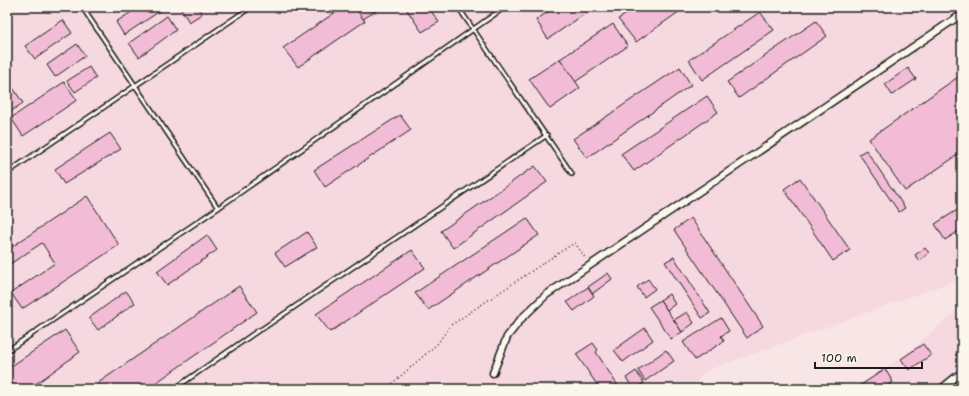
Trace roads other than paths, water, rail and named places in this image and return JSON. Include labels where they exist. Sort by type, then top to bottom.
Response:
[{"type":"street","points":[[493,373],[507,337],[521,319],[546,294],[962,14]]},
{"type":"street","points":[[941,389],[962,372]]},
{"type":"lane","points":[[82,7],[218,208]]},
{"type":"lane","points":[[7,173],[251,7]]},
{"type":"lane","points":[[458,7],[547,135],[572,174]]},
{"type":"lane","points":[[7,350],[218,208],[505,7]]},
{"type":"lane","points":[[174,389],[547,135]]},
{"type":"lane","points":[[7,164],[11,170]]}]
